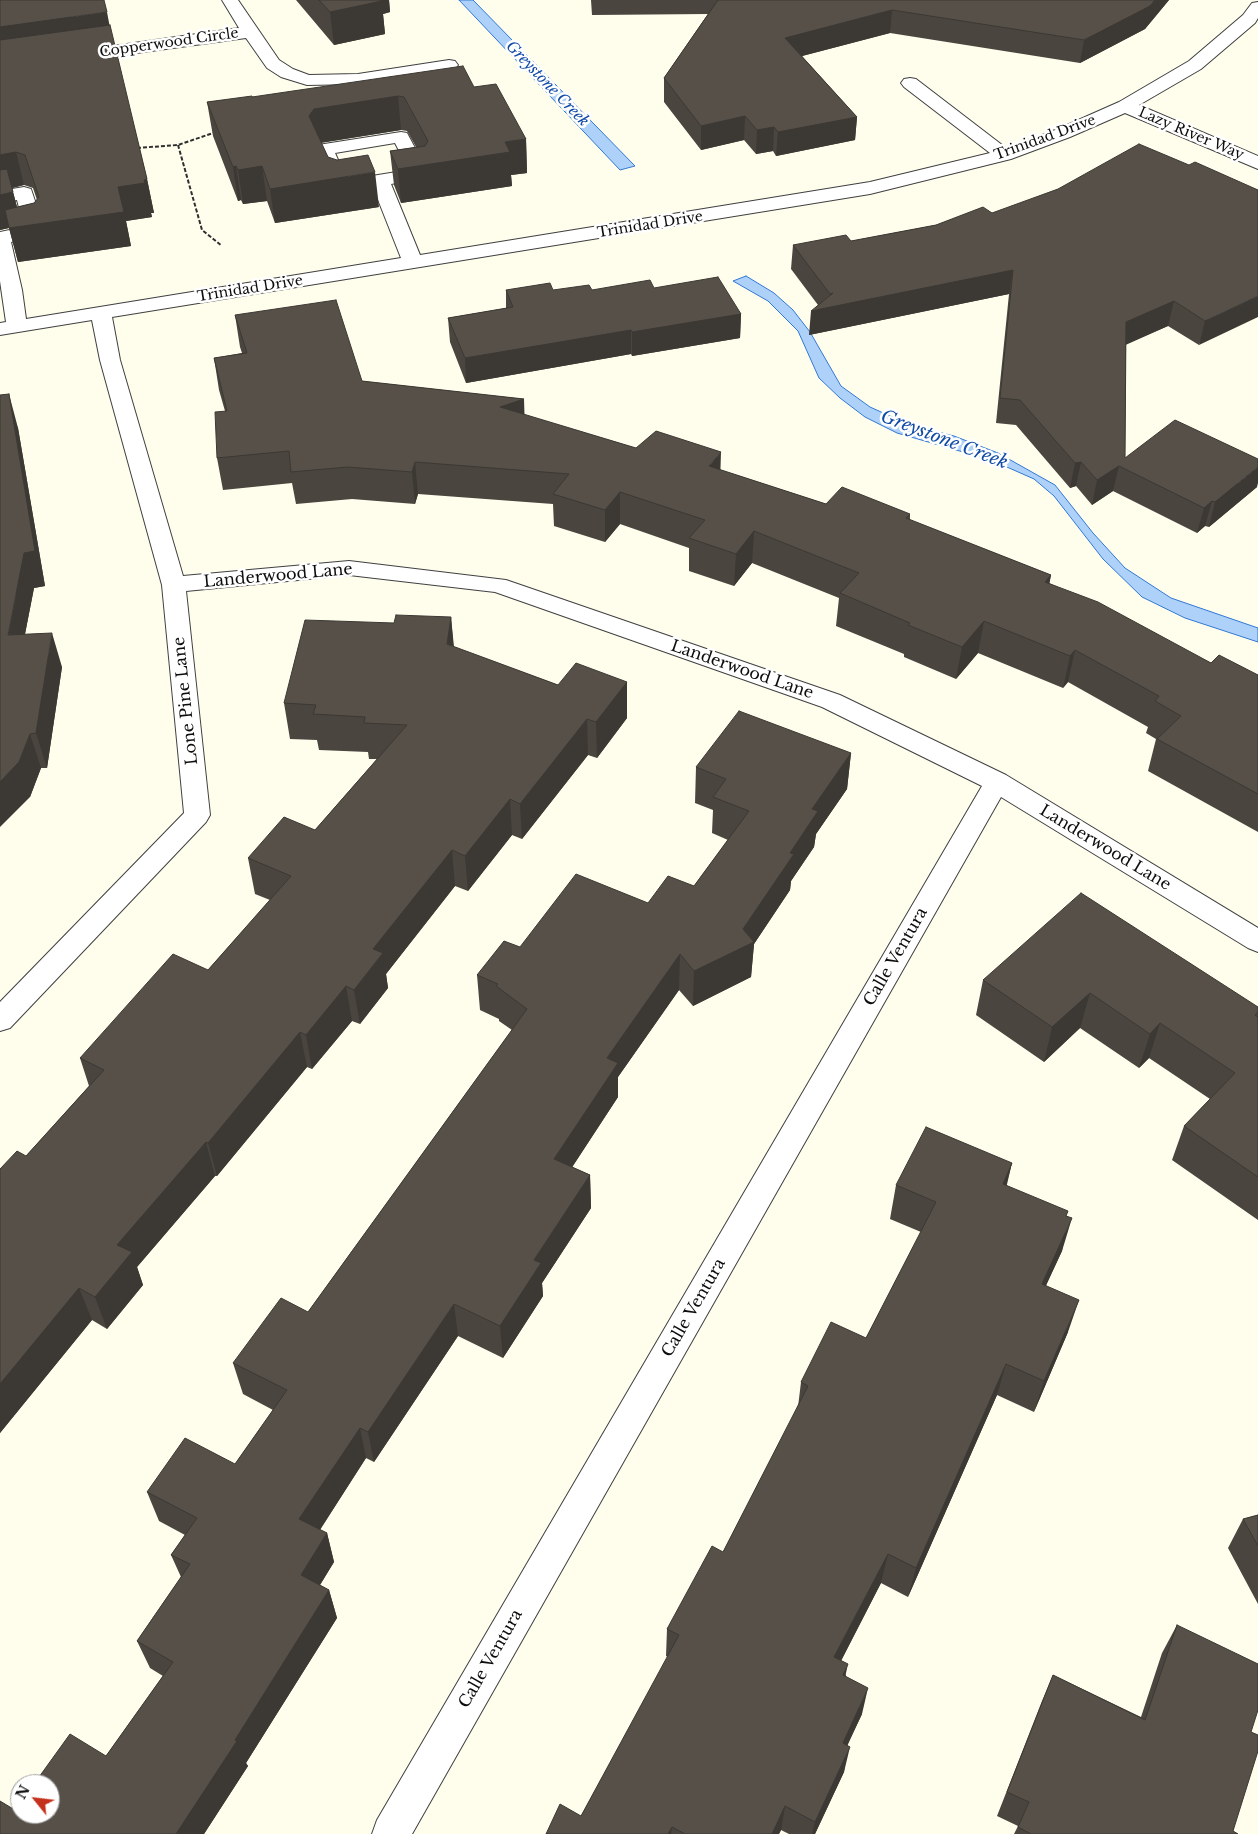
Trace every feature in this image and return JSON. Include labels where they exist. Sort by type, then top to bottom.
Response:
[{"type":"street","name":"Copperwood Circle","points":[[230,0],[273,64],[287,73],[307,80],[358,79],[449,65]]},
{"type":"street","name":"Trinidad Drive","points":[[8,328],[870,188],[1004,155],[1064,133],[1124,106],[1195,65],[1249,19],[1258,8]]},
{"type":"street","name":"Copperwood Circle","points":[[64,58],[250,32]]},
{"type":"street","points":[[910,83],[1004,155]]},
{"type":"street","name":"Lazy River Way","points":[[1124,106],[1258,163]]},
{"type":"street","points":[[402,138],[420,174],[380,181],[341,187],[324,149],[402,138]]},
{"type":"street","points":[[380,181],[413,263]]},
{"type":"street","points":[[0,197],[24,193],[35,231],[0,238],[12,290],[8,328]]},
{"type":"street","name":"Lone Pine Lane","points":[[0,1020],[197,814],[174,586],[110,360],[101,313]]},
{"type":"street","name":"Landerwood Lane","points":[[174,586],[349,568],[498,585],[831,701],[997,782],[1258,941]]},
{"type":"street","name":"Calle Ventura","points":[[390,1834],[997,782]]},
{"type":"path","points":[[129,148],[178,145],[224,128]]},
{"type":"path","points":[[178,145],[202,230],[222,246]]},
{"type":"water","name":"Greystone Creek","points":[[459,0],[473,0],[635,166],[620,170]]},
{"type":"water","name":"Greystone Creek","points":[[746,276],[774,293],[793,310],[810,332],[841,386],[870,407],[910,425],[954,436],[998,453],[1055,485],[1093,533],[1125,568],[1171,598],[1258,628],[1258,642],[1185,618],[1142,597],[1103,559],[1054,496],[1034,479],[991,460],[897,433],[865,417],[840,398],[819,378],[798,331],[768,301],[733,281]]},
{"type":"building","points":[[0,0],[104,0],[107,12],[0,27]]},
{"type":"building","points":[[319,0],[380,0],[382,1],[330,12]]},
{"type":"building","points":[[718,0],[1155,0],[1150,6],[1084,40],[892,10],[785,38],[857,117],[778,132],[774,127],[757,130],[745,116],[701,126],[664,78]]},
{"type":"building","points":[[110,25],[147,179],[144,180],[145,183],[118,187],[124,212],[9,228],[5,210],[34,203],[39,197],[25,155],[16,152],[0,155],[0,40]]},
{"type":"building","points":[[463,66],[474,87],[496,84],[526,139],[505,142],[510,152],[398,169],[390,151],[425,146],[428,141],[404,97],[398,96],[314,109],[309,116],[328,157],[337,160],[368,155],[375,172],[270,189],[262,166],[238,170],[236,166],[233,167],[207,102],[252,97]]},
{"type":"building","points":[[1139,144],[1189,165],[1195,162],[1258,190],[1258,296],[1205,321],[1174,301],[1126,322],[1125,458],[1175,420],[1258,459],[1258,467],[1215,502],[1212,501],[1204,508],[1119,466],[1097,480],[1081,462],[1075,463],[1020,400],[1000,398],[1013,270],[811,311],[833,293],[830,294],[793,245],[846,235],[851,241],[936,225],[983,207],[992,213],[1058,189]]},
{"type":"building","points":[[7,169],[13,192],[0,195],[0,170]]},
{"type":"building","points":[[718,277],[741,314],[632,332],[631,330],[465,358],[448,318],[513,307],[506,290],[550,283],[553,290],[589,285],[592,290],[650,280],[654,288]]},
{"type":"building","points":[[336,300],[362,381],[524,399],[500,407],[636,448],[656,431],[721,452],[709,466],[826,504],[842,487],[910,514],[906,518],[1051,575],[1045,582],[1098,602],[1211,663],[1219,655],[1258,675],[1258,794],[1157,739],[1181,716],[1155,701],[1159,696],[1075,650],[1070,656],[984,621],[962,647],[908,625],[910,623],[840,593],[859,573],[754,531],[736,554],[689,538],[705,520],[620,492],[605,510],[553,494],[569,474],[415,462],[412,472],[348,467],[291,472],[289,451],[217,458],[215,412],[227,411],[214,358],[247,353],[235,315]]},
{"type":"building","points":[[9,394],[35,551],[24,553],[8,635],[52,633],[36,733],[30,734],[19,762],[0,782],[0,395]]},
{"type":"building","points":[[396,615],[451,617],[447,644],[558,685],[576,663],[627,682],[596,722],[587,719],[520,804],[510,799],[465,856],[452,850],[373,949],[383,953],[354,990],[346,986],[306,1035],[300,1032],[208,1143],[206,1142],[117,1245],[132,1252],[95,1297],[79,1288],[0,1384],[0,1169],[17,1151],[26,1156],[104,1070],[80,1058],[173,954],[208,970],[291,876],[248,858],[284,817],[315,830],[407,725],[364,723],[365,717],[313,714],[316,705],[284,703],[305,620],[394,623]]},
{"type":"building","points":[[739,711],[851,753],[812,809],[818,811],[790,853],[794,854],[743,929],[754,942],[694,971],[680,954],[607,1058],[618,1063],[554,1159],[590,1175],[534,1260],[541,1263],[500,1326],[454,1304],[368,1432],[360,1428],[299,1519],[327,1533],[301,1575],[329,1590],[235,1740],[237,1741],[176,1834],[0,1834],[0,1801],[10,1807],[10,1824],[60,1824],[60,1774],[41,1774],[70,1734],[106,1756],[173,1662],[137,1641],[190,1564],[171,1555],[197,1518],[147,1492],[185,1438],[235,1464],[287,1390],[233,1363],[281,1298],[308,1312],[527,1009],[496,986],[498,984],[477,975],[504,941],[520,947],[576,874],[648,903],[668,876],[694,886],[749,811],[713,797],[726,779],[696,767]]},
{"type":"building","points":[[1081,893],[1258,1007],[1258,1012],[1255,1015],[1258,1017],[1258,1177],[1184,1126],[1235,1073],[1160,1023],[1150,1034],[1090,993],[1052,1027],[983,980]]},
{"type":"building","points":[[926,1127],[1012,1163],[1003,1184],[1068,1211],[1066,1216],[1072,1218],[1042,1284],[1079,1300],[1044,1381],[1006,1364],[916,1568],[888,1554],[834,1657],[848,1664],[843,1675],[868,1688],[843,1743],[850,1747],[815,1822],[785,1806],[772,1834],[685,1834],[672,1827],[668,1834],[546,1834],[560,1804],[581,1816],[679,1635],[667,1629],[712,1546],[723,1552],[808,1386],[801,1382],[831,1322],[866,1338],[936,1202],[896,1185]]},
{"type":"building","points":[[1258,1515],[1258,1546],[1243,1519]]},
{"type":"building","points":[[1177,1625],[1258,1664],[1258,1710],[1251,1732],[1258,1735],[1258,1751],[1233,1831],[1238,1834],[1031,1834],[1018,1827],[1029,1802],[1007,1792],[1053,1675],[1145,1720]]}]
